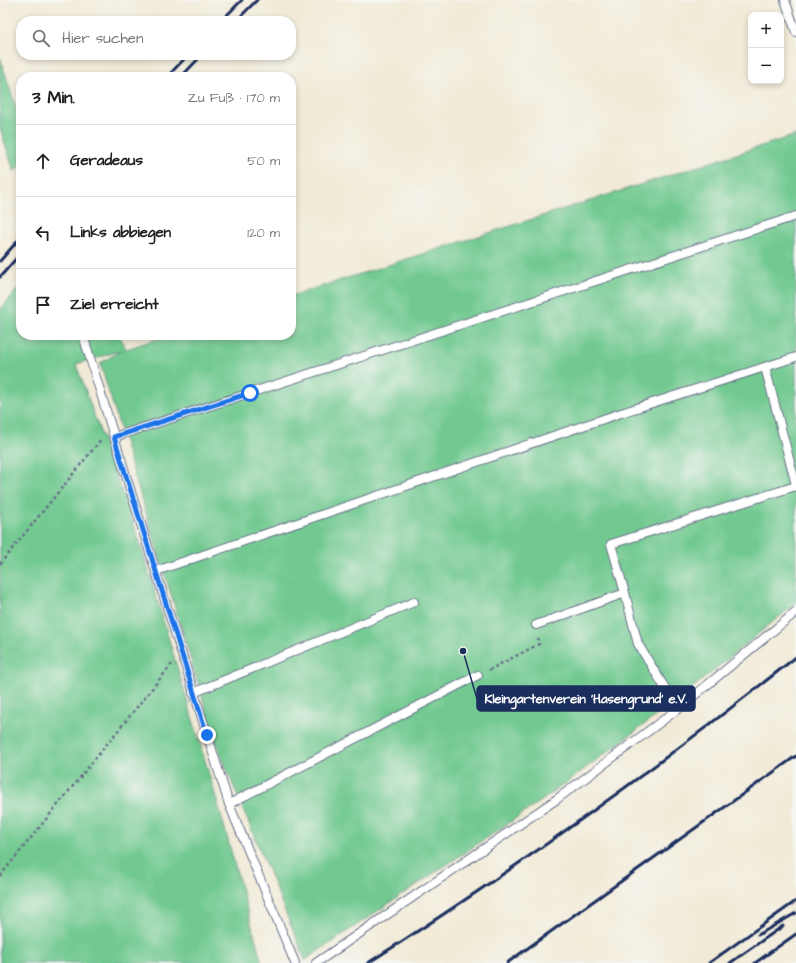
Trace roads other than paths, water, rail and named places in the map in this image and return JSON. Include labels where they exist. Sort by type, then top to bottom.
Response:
[{"type":"lane","points":[[785,0],[796,32]]},
{"type":"lane","points":[[114,437],[796,216]]},
{"type":"lane","points":[[85,340],[193,693],[229,804],[295,963]]},
{"type":"lane","points":[[156,571],[621,413],[796,357]]},
{"type":"lane","points":[[678,709],[638,644],[611,544],[796,486],[765,367]]},
{"type":"lane","points":[[536,625],[625,593]]},
{"type":"lane","points":[[193,693],[414,602]]},
{"type":"lane","points":[[316,963],[551,804],[678,709],[796,612]]},
{"type":"lane","points":[[229,804],[478,676]]},
{"type":"railway","points":[[226,16],[242,0]]},
{"type":"railway","points":[[241,16],[257,0]]},
{"type":"railway","points":[[172,72],[183,60]]},
{"type":"railway","points":[[186,72],[197,60]]},
{"type":"railway","points":[[0,261],[16,243]]},
{"type":"railway","points":[[0,277],[16,259]]},
{"type":"railway","points":[[368,963],[533,854],[640,777],[796,657]]},
{"type":"railway","points":[[507,963],[796,756]]},
{"type":"railway","points":[[709,963],[796,901]]},
{"type":"railway","points":[[758,935],[796,913]]},
{"type":"railway","points":[[730,963],[783,926]]},
{"type":"railway","points":[[755,963],[796,934]]},
{"type":"place","name":"Kleingartenverein 'Hasengrund' e.V.","points":[[463,651]]}]
